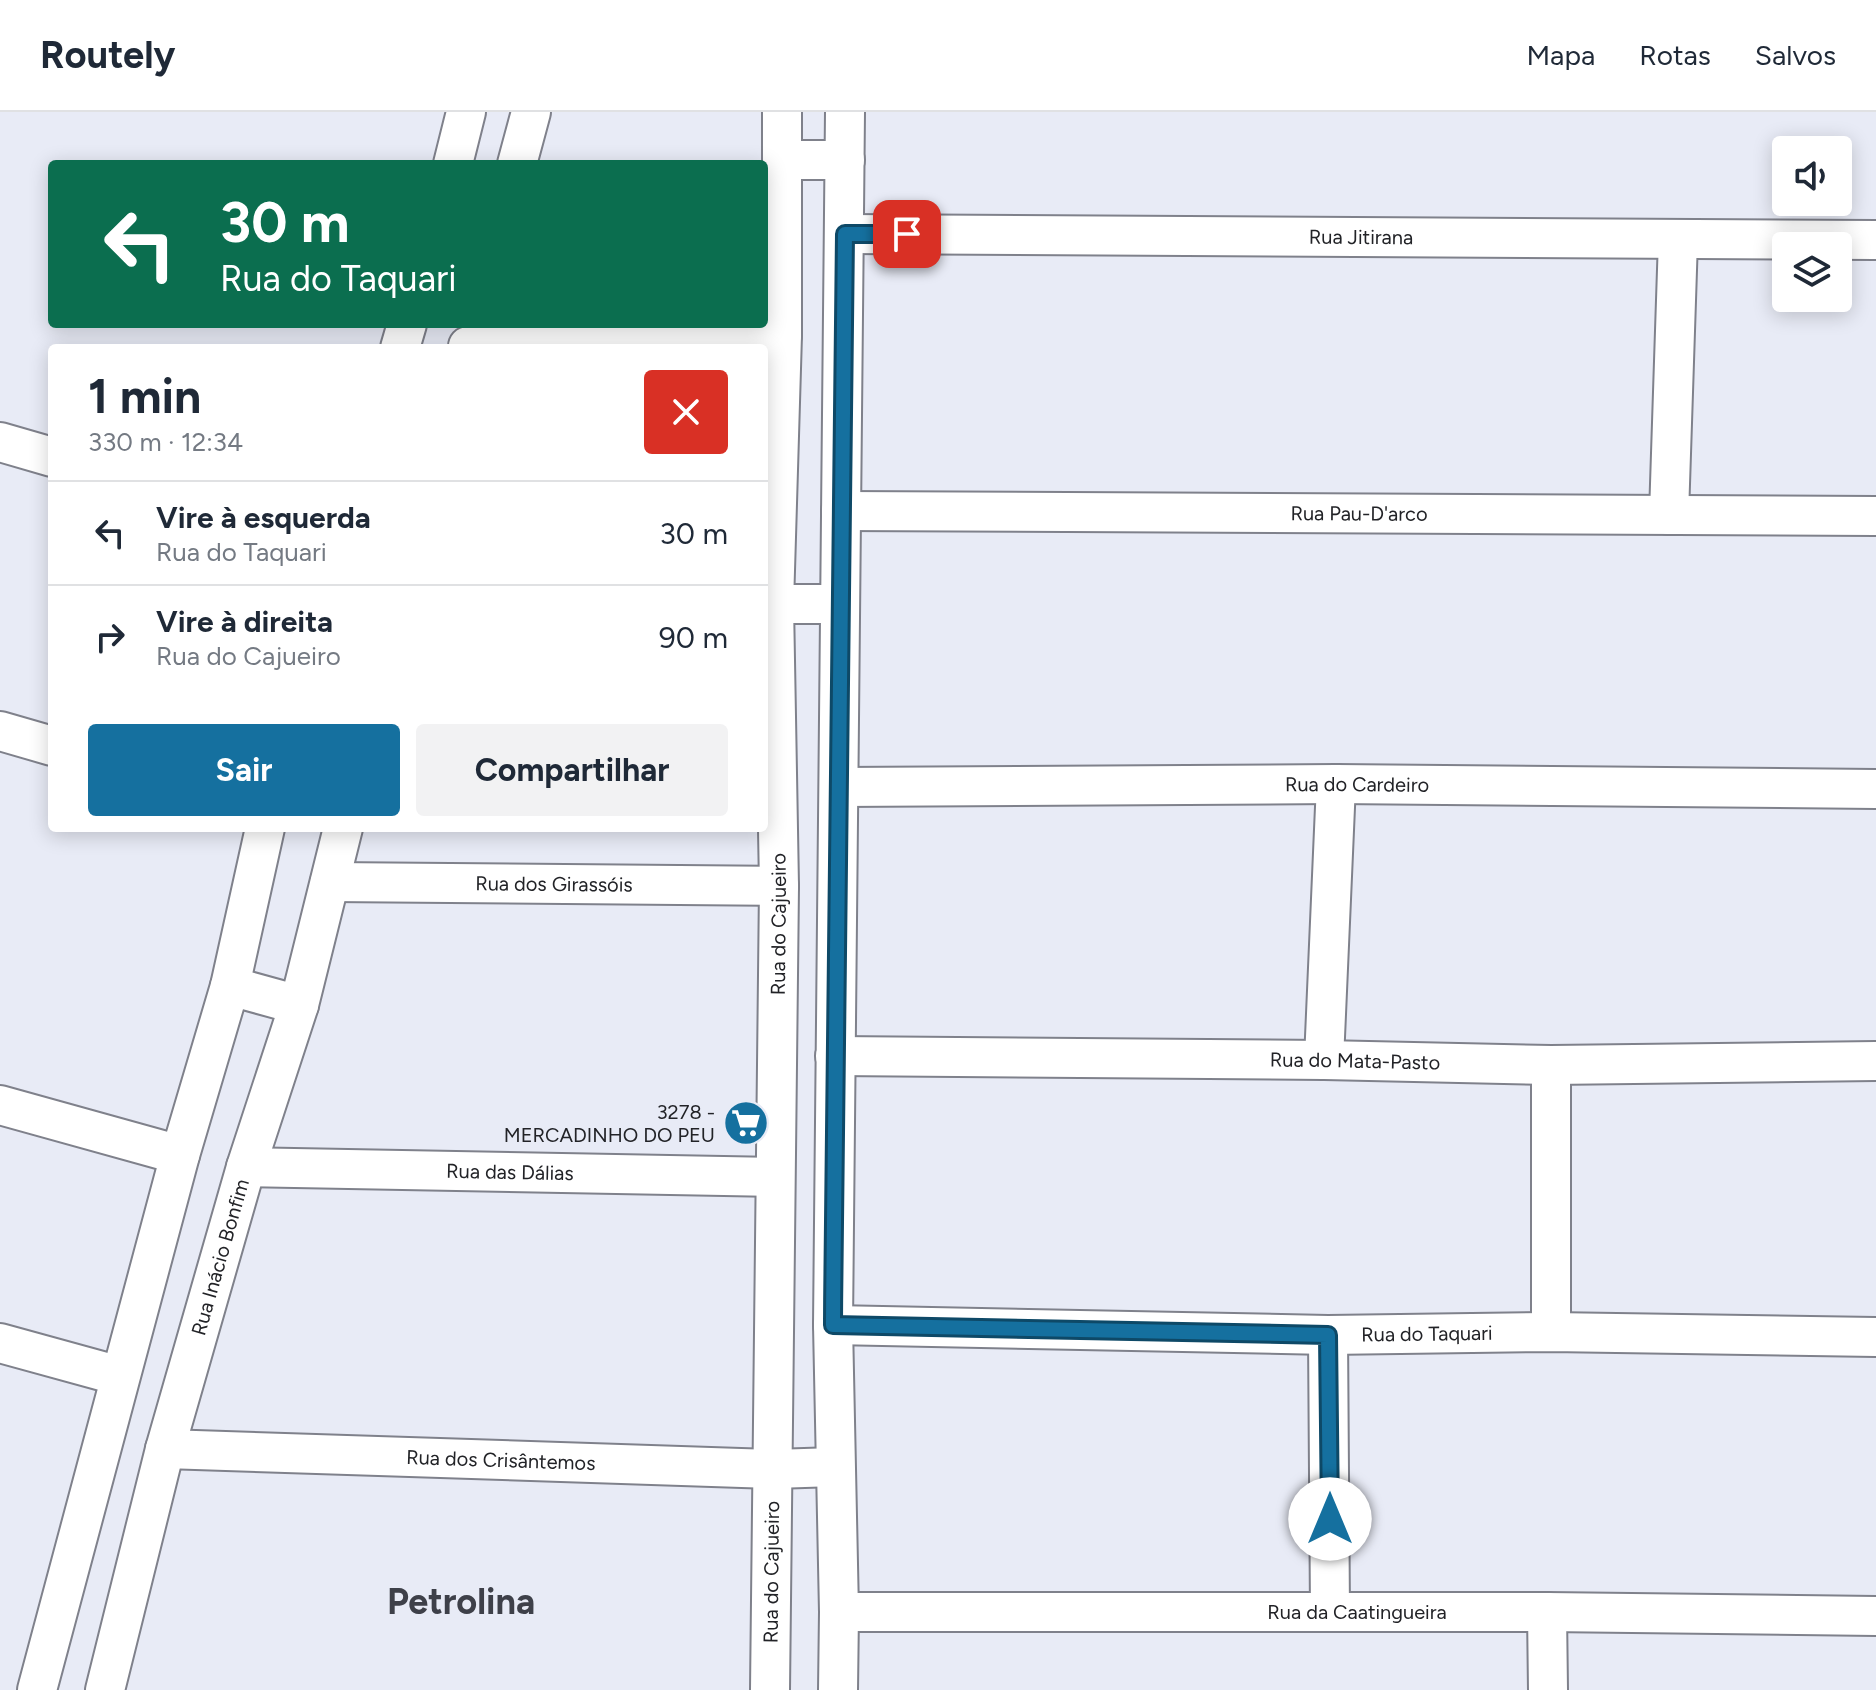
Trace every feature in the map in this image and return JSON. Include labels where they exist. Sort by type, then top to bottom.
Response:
[{"type":"street","points":[[454,160],[466,112]]},
{"type":"street","points":[[518,160],[531,112]]},
{"type":"street","name":"Rua do Cajueiro","points":[[770,1690],[779,886],[769,604],[782,335],[782,112]]},
{"type":"street","points":[[838,1690],[833,1325],[845,112]]},
{"type":"street","points":[[782,160],[845,160]]},
{"type":"street","name":"Rua Jitirana","points":[[845,234],[1876,240]]},
{"type":"street","points":[[1669,515],[1678,239]]},
{"type":"street","points":[[470,339],[782,335]]},
{"type":"street","points":[[0,442],[48,456]]},
{"type":"street","name":"Rua Pau-D'arco","points":[[841,511],[1876,516]]},
{"type":"street","points":[[769,604],[839,604]]},
{"type":"street","points":[[0,731],[48,745]]},
{"type":"street","points":[[1324,1060],[1336,784]]},
{"type":"street","name":"Rua do Cardeiro","points":[[839,787],[1336,784],[1876,789]]},
{"type":"street","points":[[37,1690],[180,1155],[230,986],[264,832]]},
{"type":"street","name":"Rua Inácio Bonfim","points":[[105,1690],[165,1449],[246,1167],[299,1005],[342,832]]},
{"type":"street","name":"Rua dos Girassóis","points":[[330,882],[779,886]]},
{"type":"street","points":[[230,986],[299,1005]]},
{"type":"street","name":"Rua do Mata-Pasto","points":[[835,1056],[1551,1065],[1876,1061]]},
{"type":"street","points":[[1551,1065],[1551,1332]]},
{"type":"street","points":[[0,1105],[180,1155]]},
{"type":"street","name":"Rua das Dálias","points":[[246,1167],[775,1177]]},
{"type":"street","name":"Rua do Taquari","points":[[833,1325],[1328,1335],[1551,1332],[1876,1337]]},
{"type":"street","points":[[1328,1335],[1330,1612]]},
{"type":"street","points":[[0,1343],[120,1376]]},
{"type":"street","name":"Rua dos Crisântemos","points":[[165,1449],[774,1469],[835,1467]]},
{"type":"street","points":[[72,1561],[133,1574]]},
{"type":"street","name":"Rua da Caatingueira","points":[[839,1612],[1547,1612],[1876,1616]]},
{"type":"street","points":[[1547,1612],[1548,1690]]},
{"type":"place","name":"3278 - MERCADINHO DO PEU","points":[[746,1123]]},
{"type":"district","name":"Petrolina","points":[[461,1601]]},
{"type":"route","points":[[907,234],[845,234],[833,1325],[1328,1335],[1330,1519]]}]
